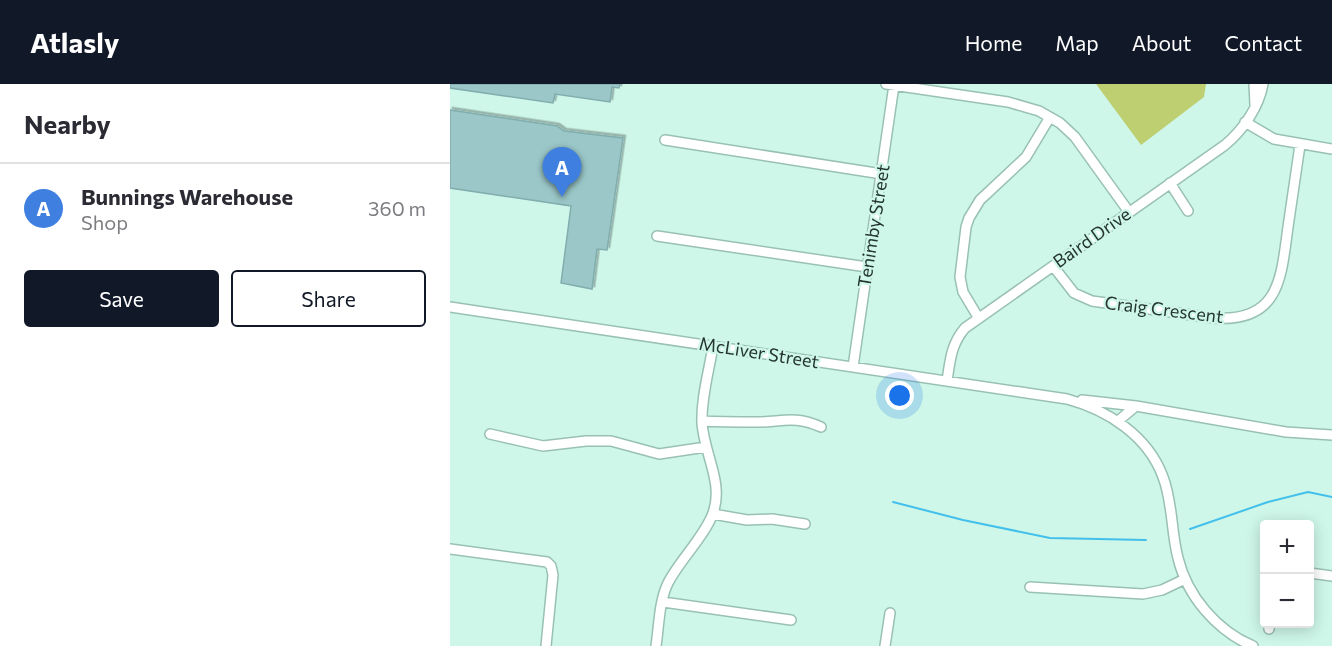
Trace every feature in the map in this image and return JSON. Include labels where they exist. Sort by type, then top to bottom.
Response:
[{"type":"street","points":[[1254,84],[1255,105]]},
{"type":"street","name":"Baird Drive","points":[[947,381],[955,342],[965,328],[1225,145],[1245,123],[1262,93],[1263,84]]},
{"type":"street","points":[[890,85],[1008,102],[1031,108],[1050,117],[1075,137],[1129,212]]},
{"type":"street","name":"Tenimby Street","points":[[853,367],[882,174],[890,85]]},
{"type":"street","points":[[978,317],[963,292],[960,277],[969,218],[987,193],[1026,157],[1050,117]]},
{"type":"street","points":[[1245,123],[1274,139],[1332,149]]},
{"type":"street","points":[[665,140],[882,174]]},
{"type":"street","name":"Craig Crescent","points":[[1053,266],[1074,293],[1092,301],[1213,318],[1233,319],[1248,315],[1275,292],[1282,271],[1300,145]]},
{"type":"street","points":[[1170,183],[1188,211]]},
{"type":"street","points":[[657,236],[867,267]]},
{"type":"street","name":"McLiver Street","points":[[450,307],[1067,399],[1136,406],[1286,432],[1329,435]]},
{"type":"street","points":[[656,646],[668,583],[713,514],[716,494],[715,476],[705,447],[702,422],[713,346]]},
{"type":"street","name":"McLiver Street","points":[[1067,399],[1092,407],[1118,422],[1137,437],[1144,446],[1163,476],[1169,497],[1178,558],[1185,579],[1199,603],[1215,621],[1253,646]]},
{"type":"street","points":[[1118,422],[1136,406]]},
{"type":"street","points":[[702,422],[758,422],[796,418],[821,427]]},
{"type":"street","points":[[490,434],[543,446],[586,441],[611,441],[660,454],[705,447]]},
{"type":"street","points":[[713,514],[747,520],[772,519],[805,524]]},
{"type":"street","points":[[450,549],[547,562],[551,566],[553,574],[546,646]]},
{"type":"street","points":[[1314,574],[1332,576]]},
{"type":"street","points":[[1029,587],[1143,594],[1161,590],[1185,579]]},
{"type":"street","points":[[663,602],[791,620]]},
{"type":"street","points":[[885,646],[890,614]]},
{"type":"green space","points":[[1096,84],[1206,84],[1204,97],[1141,145]]},
{"type":"building","points":[[450,84],[620,84],[619,88],[612,87],[610,102],[555,94],[553,103],[450,88]]},
{"type":"building","points":[[450,110],[557,126],[564,131],[623,138],[607,250],[597,249],[592,289],[561,283],[571,206],[450,188]]},
{"type":"waterway","points":[[1190,529],[1268,502],[1308,492],[1332,497]]},
{"type":"waterway","points":[[893,502],[963,520],[1050,538],[1146,540]]},
{"type":"place","name":"Bunnings Warehouse","points":[[562,197]]}]
